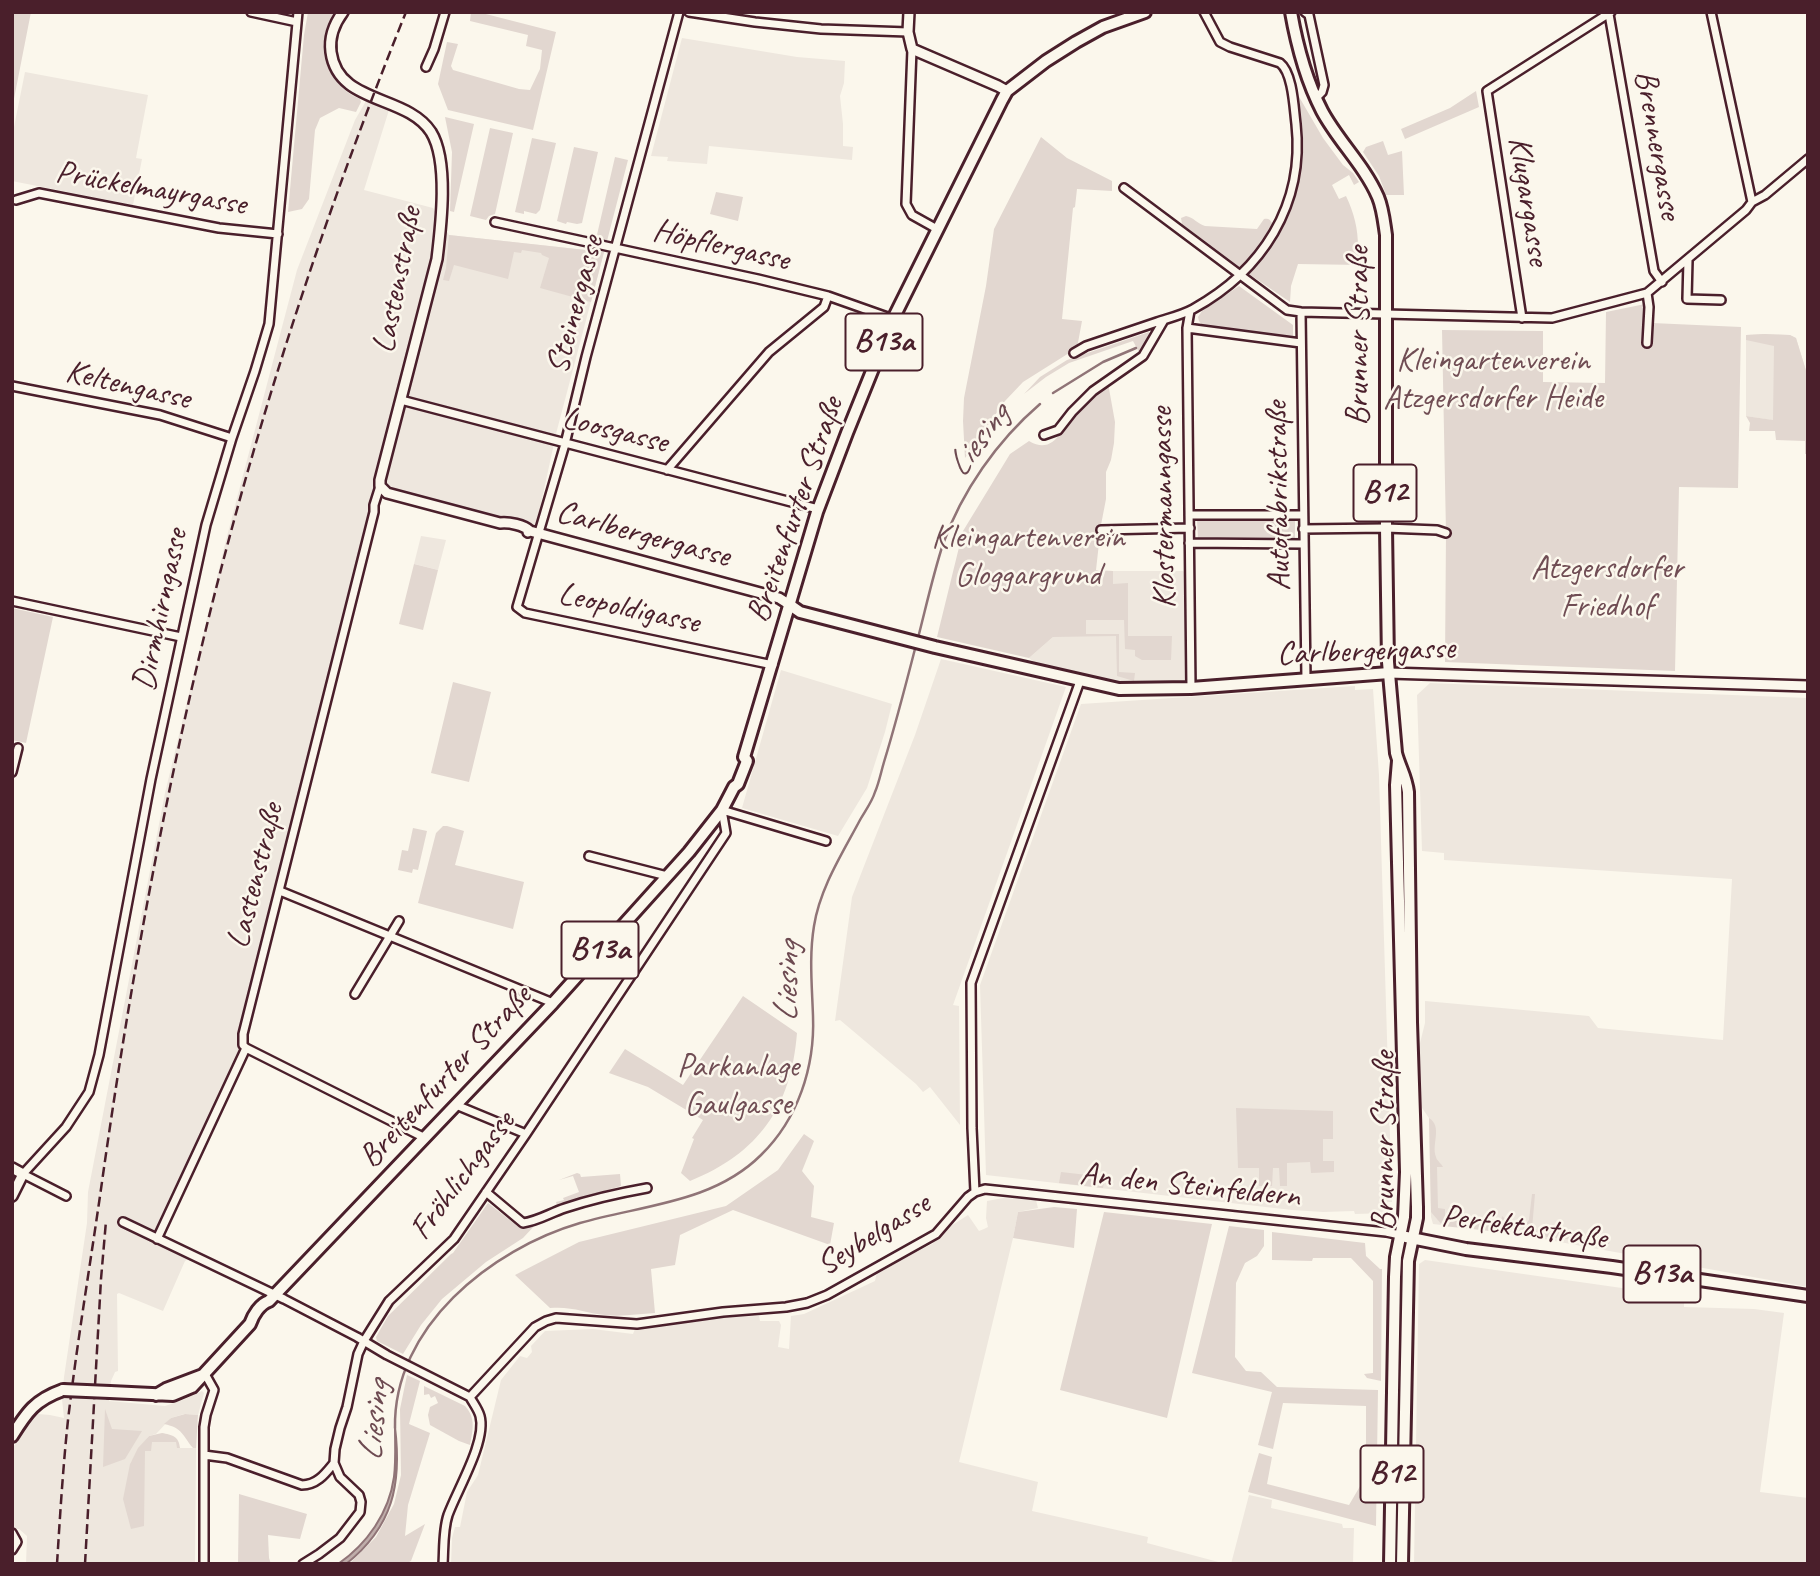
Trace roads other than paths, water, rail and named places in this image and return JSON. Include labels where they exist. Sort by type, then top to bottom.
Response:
[{"type":"main road","name":"Breitenfurter Straße","points":[[12,1436],[32,1406],[48,1395],[63,1390],[156,1395],[205,1374],[250,1324],[258,1320],[272,1298],[553,1003],[696,843],[722,810],[733,787],[732,782],[740,760],[744,757],[818,509],[893,318],[1007,91],[1046,61],[1085,37],[1103,27],[1145,12]]},
{"type":"main road","name":"Brunner Straße","points":[[1291,12],[1304,69],[1316,98],[1333,129],[1364,172],[1381,205],[1386,234],[1385,528],[1389,673],[1398,761],[1396,785],[1406,1172],[1404,1217],[1395,1277],[1390,1564]]},
{"type":"main road","name":"Carlbergergasse","points":[[790,606],[800,612],[901,639],[1119,689],[1191,688],[1389,673]]},
{"type":"main road","name":"Brunner Straße","points":[[1398,761],[1406,778],[1408,792],[1410,1022],[1417,1207],[1408,1261],[1402,1564]]},
{"type":"main road","name":"Perfektastraße","points":[[1400,1235],[1465,1249],[1624,1268],[1808,1296]]},
{"type":"street","points":[[251,12],[297,22]]},
{"type":"street","name":"Dirmhirngasse","points":[[12,1196],[23,1174],[66,1127],[89,1092],[99,1055],[151,779],[206,525],[269,324],[298,12]]},
{"type":"street","name":"Lastenstraße","points":[[158,1239],[246,1048],[243,1045],[243,1034],[373,512],[378,507],[380,480],[437,259],[442,177],[432,134],[413,114],[368,95],[347,83],[339,74],[330,48],[332,32],[343,12]]},
{"type":"street","points":[[426,67],[445,12]]},
{"type":"street","name":"Steinergasse","points":[[518,609],[535,532],[565,444],[679,12]]},
{"type":"street","points":[[689,12],[821,29],[908,32]]},
{"type":"street","points":[[909,12],[908,32],[912,49],[906,204],[912,215],[937,229]]},
{"type":"street","points":[[1074,353],[1086,346],[1191,311],[1241,276],[1271,239],[1281,219],[1292,189],[1297,144],[1292,97],[1285,67],[1220,42],[1204,12]]},
{"type":"street","points":[[1305,12],[1309,15],[1324,85],[1316,98]]},
{"type":"street","points":[[1711,12],[1752,202]]},
{"type":"street","name":"Klugargasse","points":[[1522,318],[1487,91],[1609,13]]},
{"type":"street","name":"Brennergasse","points":[[1609,13],[1654,271],[1662,282]]},
{"type":"street","points":[[912,49],[1007,91]]},
{"type":"street","points":[[1124,188],[1287,310],[1552,318],[1647,293],[1746,210],[1752,202],[1765,195],[1808,159]]},
{"type":"street","name":"Prückelmayrgasse","points":[[16,200],[39,193],[188,223],[278,234]]},
{"type":"street","name":"Höpflergasse","points":[[495,222],[828,296],[893,318]]},
{"type":"street","points":[[1688,260],[1686,299],[1721,300]]},
{"type":"street","points":[[1647,293],[1647,343]]},
{"type":"street","points":[[667,470],[769,352],[824,307],[828,296]]},
{"type":"street","name":"Klostermanngasse","points":[[1191,311],[1187,328],[1191,688]]},
{"type":"street","name":"Autofabrikstraße","points":[[1301,312],[1306,679]]},
{"type":"street","points":[[1044,435],[1058,430],[1093,391],[1143,356],[1164,320]]},
{"type":"street","points":[[1187,328],[1301,343]]},
{"type":"street","name":"Keltengasse","points":[[12,386],[160,415],[232,438]]},
{"type":"street","name":"Loosgasse","points":[[401,400],[818,509]]},
{"type":"street","name":"Carlbergergasse","points":[[380,486],[387,494],[779,598],[790,606]]},
{"type":"street","points":[[1189,514],[1303,515]]},
{"type":"street","points":[[1101,530],[1190,528]]},
{"type":"street","points":[[1303,529],[1385,528],[1437,530],[1446,534]]},
{"type":"street","points":[[1189,543],[1304,544]]},
{"type":"street","points":[[12,601],[181,637]]},
{"type":"street","name":"Leopoldigasse","points":[[518,609],[525,613],[772,665]]},
{"type":"street","name":"Carlbergergasse","points":[[1389,673],[1808,687]]},
{"type":"street","name":"Seybelgasse","points":[[470,1397],[535,1327],[546,1321],[556,1318],[637,1324],[807,1303],[827,1295],[936,1234],[975,1192],[971,984],[1080,681]]},
{"type":"street","points":[[12,772],[18,748]]},
{"type":"street","points":[[722,810],[826,841]]},
{"type":"street","name":"Fröhlichgasse","points":[[334,1463],[358,1354],[364,1341],[389,1300],[454,1239],[526,1134],[726,833],[722,810]]},
{"type":"street","points":[[589,856],[667,876]]},
{"type":"street","points":[[280,891],[553,1003]]},
{"type":"street","points":[[355,994],[399,921]]},
{"type":"street","points":[[246,1048],[425,1138]]},
{"type":"street","points":[[456,1105],[526,1134]]},
{"type":"street","points":[[12,1168],[66,1196]]},
{"type":"street","points":[[486,1192],[523,1223],[608,1196],[647,1188]]},
{"type":"street","name":"An den Steinfeldern","points":[[975,1192],[985,1189],[999,1190],[1400,1235]]},
{"type":"street","points":[[123,1222],[272,1298],[364,1341],[470,1397],[480,1415],[481,1426],[472,1461],[449,1513],[443,1564]]},
{"type":"street","points":[[204,1564],[205,1421],[214,1390],[205,1374]]},
{"type":"street","points":[[204,1455],[227,1458],[302,1485],[318,1481],[334,1463],[340,1477],[359,1495],[360,1512],[340,1538],[303,1564]]},
{"type":"street","points":[[12,1533],[17,1542],[12,1550]]},
{"type":"waterway","name":"Liesing","points":[[1053,393],[1103,362],[1136,348]]},
{"type":"waterway","name":"Liesing","points":[[918,638],[943,544],[960,505],[995,451],[1040,404]]},
{"type":"waterway","name":"Liesing","points":[[395,1428],[399,1391],[411,1357],[429,1326],[453,1297],[482,1273],[513,1252],[546,1235],[580,1223],[676,1200],[721,1183],[742,1171],[761,1155],[785,1125],[802,1091],[811,1054],[811,971],[817,912],[833,872],[876,789],[916,645]]},
{"type":"railway","points":[[57,1564],[72,1391],[114,1098],[145,916],[181,735],[225,556],[284,352],[362,124],[406,12]]},
{"type":"railway","points":[[85,1564],[106,1221]]},
{"type":"park label","name":"Kleingartenverein Atzgersdorfer Heide","points":[[1493,380]]},
{"type":"park label","name":"Kleingartenverein Gloggargrund","points":[[1028,557]]},
{"type":"park label","name":"Atzgersdorfer Friedhof","points":[[1607,588]]},
{"type":"park label","name":"Parkanlage Gaulgasse","points":[[738,1086]]}]
